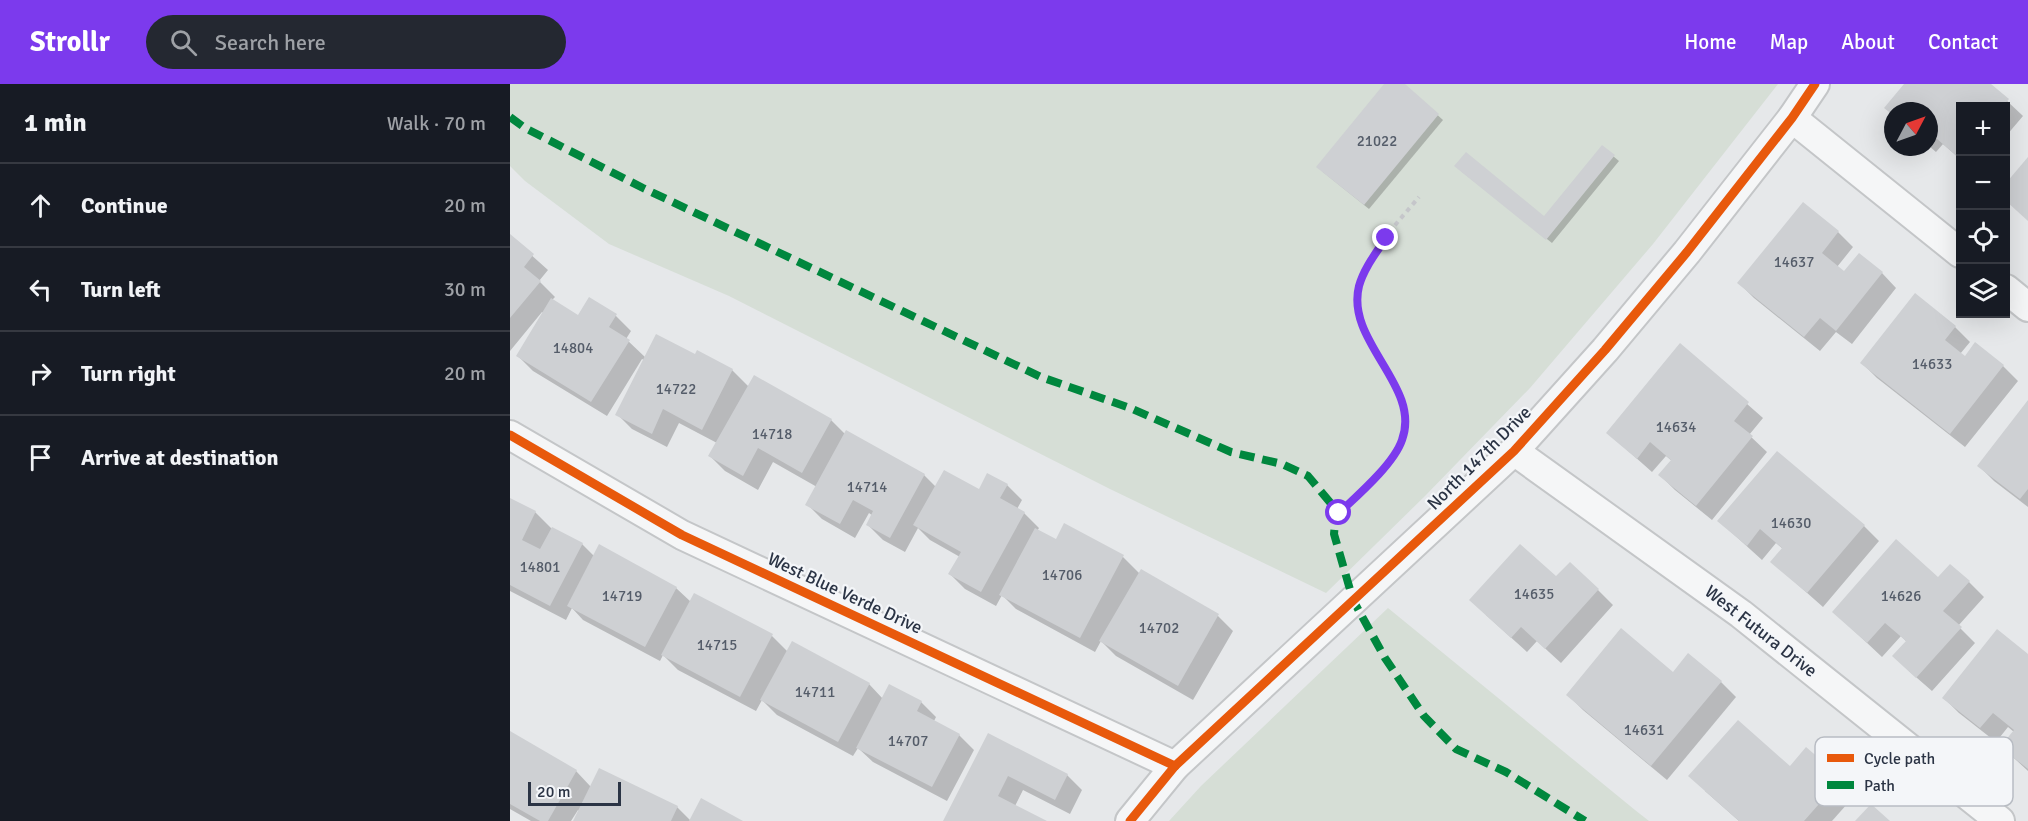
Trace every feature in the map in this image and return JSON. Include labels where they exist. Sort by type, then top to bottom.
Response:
[{"type":"street","name":"North 147th Drive","points":[[1130,821],[1175,766],[1514,451],[1605,350],[1687,252],[1792,118],[1815,84]]},
{"type":"street","points":[[1792,118],[1956,250]]},
{"type":"street","points":[[2010,292],[2028,308]]},
{"type":"street","name":"West Blue Verde Drive","points":[[510,435],[681,534],[1175,766]]},
{"type":"street","name":"West Futura Drive","points":[[1514,451],[1741,614],[1895,737]]},
{"type":"street","name":"West Futura Drive","points":[[1981,806],[2000,821]]},
{"type":"path","points":[[1339,513],[1389,461],[1402,442],[1406,424],[1402,399],[1370,344],[1357,306],[1364,270],[1419,197]]},
{"type":"shaded area","points":[[510,84],[1778,84],[1653,244],[1530,388],[1326,593],[1110,489],[729,296],[609,244],[525,181],[510,166]]},
{"type":"shaded area","points":[[1388,608],[1649,821],[1169,821],[1201,786]]},
{"type":"building","points":[[1384,84],[1405,84],[1439,114],[1364,205],[1316,167]]},
{"type":"building","points":[[1904,84],[1991,84],[2009,99],[2006,102],[1956,102],[1956,155],[1938,140],[1938,102],[1889,102]]},
{"type":"building","points":[[1602,145],[1615,155],[1546,240],[1454,166],[1466,152],[1544,216]]},
{"type":"building","points":[[2028,157],[2028,221],[2010,205],[2010,178]]},
{"type":"building","points":[[1803,202],[1839,231],[1822,253],[1844,271],[1859,253],[1883,272],[1836,331],[1820,318],[1804,337],[1737,283]]},
{"type":"building","points":[[510,234],[534,254],[524,267],[541,281],[510,318]]},
{"type":"building","points":[[1915,293],[1956,326],[1945,340],[1965,356],[1975,342],[2004,365],[1950,434],[1860,363]]},
{"type":"building","points":[[589,297],[617,314],[609,327],[630,340],[591,402],[516,356],[551,298],[578,315]]},
{"type":"building","points":[[656,334],[695,354],[697,350],[733,369],[702,430],[663,409],[652,434],[615,415]]},
{"type":"building","points":[[1680,343],[1749,402],[1734,421],[1753,436],[1696,506],[1658,475],[1671,460],[1650,442],[1637,459],[1606,433]]},
{"type":"building","points":[[754,375],[832,419],[802,473],[758,448],[743,476],[708,456]]},
{"type":"building","points":[[2028,400],[2028,489],[2020,499],[1977,466]]},
{"type":"building","points":[[846,430],[925,474],[890,538],[866,525],[873,511],[853,500],[840,524],[805,505]]},
{"type":"building","points":[[1777,451],[1865,525],[1807,593],[1770,562],[1782,548],[1760,529],[1747,546],[1717,521]]},
{"type":"building","points":[[944,470],[979,489],[987,473],[1008,484],[1000,498],[1025,512],[981,592],[948,574],[961,552],[913,525]]},
{"type":"building","points":[[510,498],[536,511],[522,540],[540,549],[552,527],[583,543],[550,606],[510,585]]},
{"type":"building","points":[[1064,523],[1124,555],[1080,638],[999,595],[1035,528],[1056,539]]},
{"type":"building","points":[[1896,539],[1938,577],[1950,564],[1970,581],[1943,611],[1962,627],[1916,678],[1892,656],[1906,641],[1885,623],[1867,643],[1832,612]]},
{"type":"building","points":[[599,544],[677,587],[645,647],[567,606]]},
{"type":"building","points":[[1520,544],[1556,576],[1570,562],[1599,589],[1545,649],[1521,627],[1511,638],[1469,600]]},
{"type":"building","points":[[1141,569],[1219,614],[1178,686],[1099,641]]},
{"type":"building","points":[[694,593],[773,634],[740,697],[661,655]]},
{"type":"building","points":[[1621,628],[1673,672],[1688,653],[1722,681],[1651,766],[1566,695]]},
{"type":"building","points":[[1997,629],[2028,654],[2028,769],[2013,757],[2013,737],[2008,737],[2014,730],[1993,713],[1980,728],[1942,698]]},
{"type":"building","points":[[792,641],[870,683],[838,742],[760,700]]},
{"type":"building","points":[[889,684],[922,701],[917,711],[960,734],[932,787],[856,748]]},
{"type":"building","points":[[1738,720],[1790,766],[1806,747],[1815,755],[1815,806],[1817,806],[1804,821],[1739,821],[1688,776]]},
{"type":"building","points":[[510,731],[577,770],[548,821],[540,821],[510,804]]},
{"type":"building","points":[[988,733],[1068,774],[1055,800],[1008,776],[998,796],[1047,821],[943,821]]},
{"type":"building","points":[[599,768],[678,806],[671,821],[573,821]]},
{"type":"building","points":[[701,798],[743,821],[689,821]]},
{"type":"building","points":[[1869,806],[1873,806],[1890,821],[1855,821]]},
{"type":"marked path","points":[[510,117],[525,128],[643,188],[1041,377],[1130,408],[1231,452],[1282,464],[1308,476],[1339,513],[1334,534],[1353,600],[1385,658],[1424,716],[1456,749],[1506,772],[1585,821]]},
{"type":"cycle path","points":[[1130,821],[1175,766],[1514,451],[1605,350],[1687,252],[1792,118],[1815,84]]},
{"type":"cycle path","points":[[510,435],[682,535],[1175,766]]},
{"type":"route","points":[[1339,513],[1389,461],[1402,442],[1406,424],[1402,399],[1370,344],[1357,306],[1364,270],[1386,238]]}]
